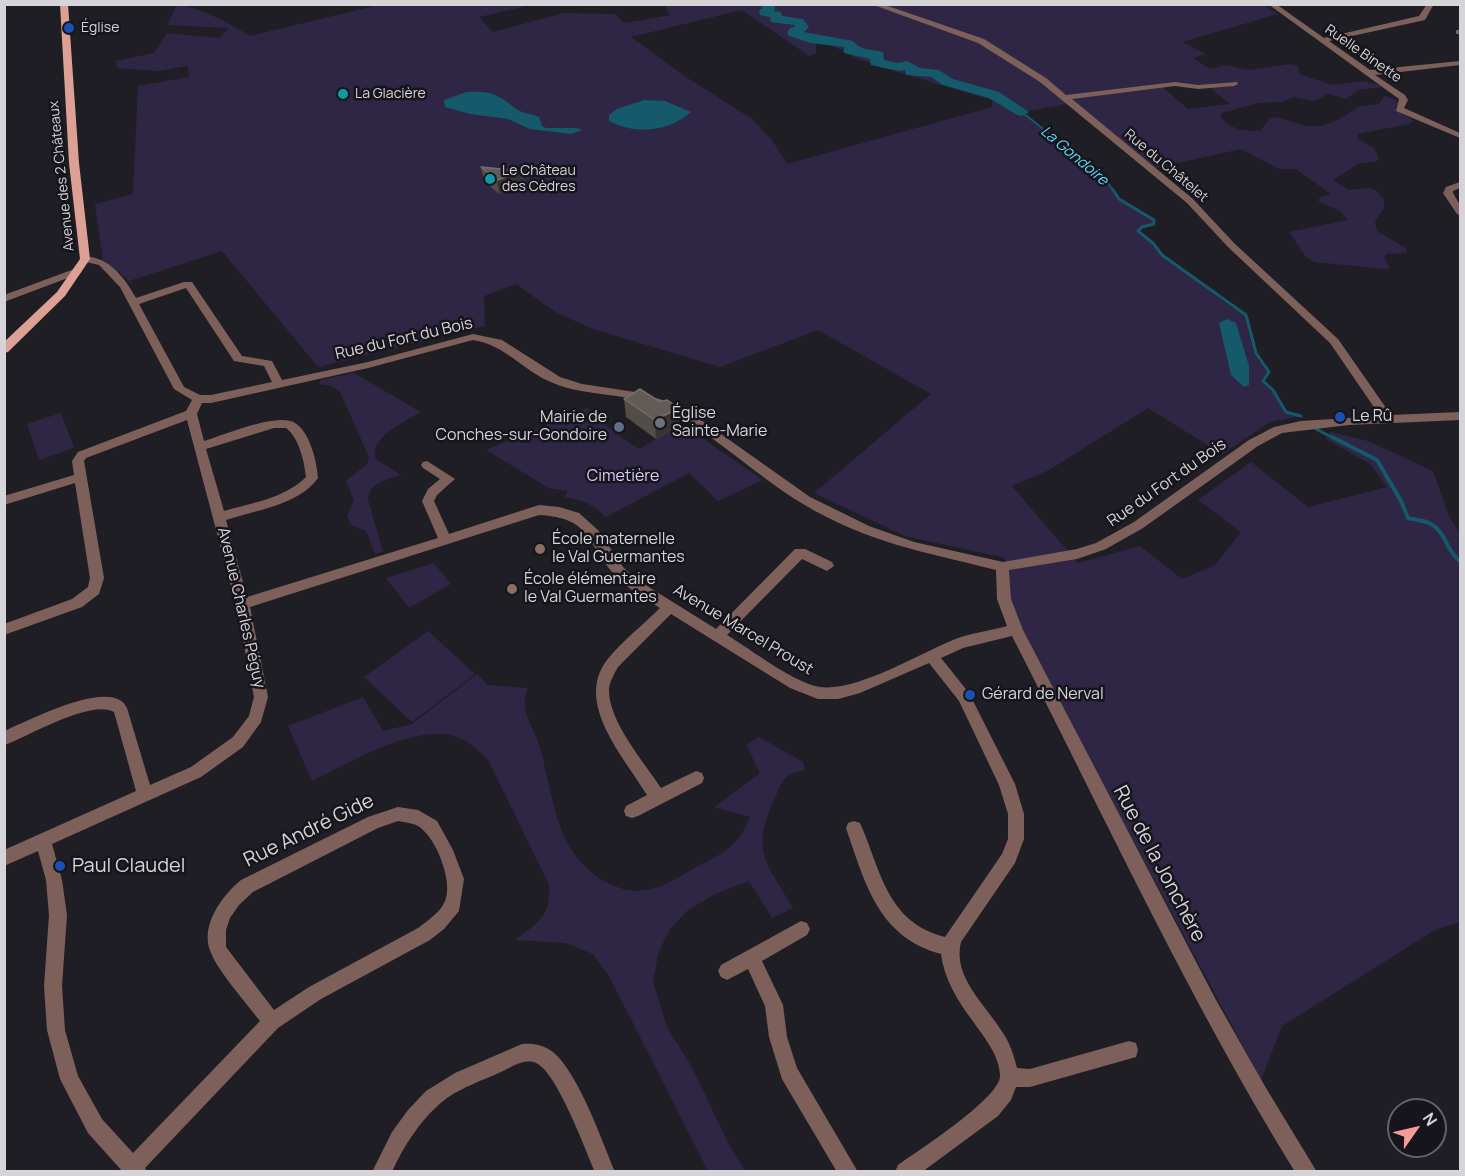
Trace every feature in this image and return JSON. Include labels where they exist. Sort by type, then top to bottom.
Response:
[{"type":"main road","name":"Avenue des 2 Châteaux","points":[[4,349],[61,294],[85,259],[74,163],[64,4]]},
{"type":"street","name":"Rue du Châtelet","points":[[874,4],[981,41],[1037,76],[1190,201],[1231,245],[1334,341],[1388,418]]},
{"type":"street","name":"Ruelle Binette","points":[[1271,4],[1402,97],[1404,100],[1399,109],[1461,136]]},
{"type":"street","points":[[1321,41],[1422,18],[1431,4]]},
{"type":"street","points":[[1368,73],[1461,63]]},
{"type":"street","points":[[1063,98],[1174,84],[1198,87],[1234,84]]},
{"type":"street","points":[[1461,185],[1449,189],[1448,193],[1461,212]]},
{"type":"street","points":[[4,630],[77,603],[94,590],[98,578],[78,461],[82,455],[191,414],[198,399],[180,389],[124,286],[102,263],[85,259]]},
{"type":"street","points":[[4,299],[77,271]]},
{"type":"street","points":[[134,302],[188,284],[238,359],[268,363],[279,385]]},
{"type":"street","name":"Rue du Fort du Bois","points":[[198,399],[211,399],[279,385],[472,337],[488,338],[499,341],[548,378],[583,388],[639,395],[681,413],[807,501],[858,525],[900,543],[1003,567],[1016,562],[1072,555],[1098,548],[1120,537],[1227,459],[1269,433],[1288,427],[1388,418],[1461,416]]},
{"type":"street","name":"Avenue Charles Péguy","points":[[4,858],[196,772],[238,742],[256,718],[261,697],[242,604],[191,414]]},
{"type":"street","points":[[201,446],[274,424],[286,423],[294,427],[300,435],[312,471],[312,478],[301,489],[220,517]]},
{"type":"street","points":[[427,465],[449,479],[432,492],[428,501],[445,540]]},
{"type":"street","points":[[4,501],[81,477]]},
{"type":"street","name":"Avenue Marcel Proust","points":[[242,604],[539,510],[562,511],[585,522],[623,576],[669,608],[795,684],[818,693],[838,693],[860,687],[960,643],[1016,630]]},
{"type":"street","points":[[718,636],[800,552],[827,566]]},
{"type":"street","name":"Rue de la Jonchère","points":[[1003,567],[1000,585],[1005,609],[1210,1006],[1259,1095],[1307,1172]]},
{"type":"street","points":[[658,798],[606,716],[602,689],[605,676],[613,663],[669,608]]},
{"type":"street","points":[[905,1172],[991,1109],[1005,1093],[1010,1077],[999,1043],[960,984],[950,964],[949,947],[1009,858],[1016,839],[1016,814],[1007,784],[969,708],[931,655]]},
{"type":"street","points":[[5,738],[85,706],[101,702],[111,703],[120,708],[145,795]]},
{"type":"street","points":[[633,811],[696,778]]},
{"type":"street","name":"Rue André Gide","points":[[135,1169],[272,1022],[315,993],[424,934],[438,923],[453,905],[456,879],[447,855],[431,826],[418,817],[399,814],[374,822],[247,886],[229,903],[218,923],[216,936],[218,950],[272,1022]]},
{"type":"street","points":[[854,828],[881,901],[896,919],[919,937],[949,947]]},
{"type":"street","points":[[43,841],[54,880],[58,915],[53,986],[56,1030],[69,1079],[95,1126],[135,1169]]},
{"type":"street","points":[[727,972],[801,929]]},
{"type":"street","points":[[751,957],[774,1005],[778,1037],[789,1072],[848,1172]]},
{"type":"street","points":[[1010,1077],[1030,1078],[1129,1050]]},
{"type":"street","points":[[382,1172],[406,1127],[439,1093],[463,1079],[523,1052],[545,1057],[554,1068],[567,1088],[605,1172]]},
{"type":"green space","points":[[383,4],[531,5],[479,17],[493,32],[564,13],[615,14],[625,23],[670,15],[664,4],[1264,5],[1278,14],[1182,42],[1206,54],[1193,58],[1210,69],[1226,65],[1249,70],[1291,64],[1298,66],[1299,74],[1332,85],[1362,81],[1382,85],[1383,87],[1358,90],[1346,99],[1328,94],[1314,101],[1293,97],[1283,102],[1258,103],[1221,113],[1221,118],[1234,128],[1250,131],[1261,130],[1269,119],[1276,117],[1306,126],[1320,126],[1336,121],[1360,106],[1379,104],[1384,96],[1397,100],[1396,110],[1414,121],[1358,134],[1358,139],[1374,148],[1379,158],[1377,161],[1358,164],[1333,180],[1349,190],[1369,188],[1376,190],[1384,200],[1384,208],[1375,221],[1377,231],[1407,249],[1406,253],[1386,254],[1384,258],[1390,268],[1385,269],[1315,262],[1306,257],[1289,232],[1348,220],[1340,211],[1318,201],[1320,197],[1331,194],[1296,169],[1279,169],[1241,149],[1156,168],[1073,103],[1023,112],[1105,179],[1119,199],[1154,220],[1154,224],[1142,227],[1138,231],[1153,243],[1162,255],[1228,305],[1246,315],[1252,346],[1259,360],[1269,372],[1263,381],[1273,390],[1286,412],[1301,416],[1270,422],[1222,454],[1148,408],[1049,470],[1012,486],[1078,563],[1140,546],[1182,579],[1215,565],[1241,532],[1198,500],[1251,462],[1308,507],[1387,487],[1370,464],[1326,439],[1330,432],[1368,441],[1433,471],[1449,516],[1460,534],[1460,922],[1435,930],[1282,1026],[1261,1080],[1019,627],[1006,585],[1005,558],[905,536],[814,493],[931,394],[818,330],[720,367],[593,329],[557,313],[516,284],[484,296],[485,326],[318,367],[222,251],[129,281],[103,260],[95,204],[133,194],[138,86],[189,77],[187,66],[158,71],[117,68],[115,61],[154,53],[167,33],[219,38],[229,28],[167,25],[177,5],[204,12],[250,36]],"holes":[[[742,10],[809,56],[816,54],[816,43],[827,44],[859,59],[992,100],[992,107],[787,164],[772,140],[752,119],[686,77],[631,37]],[[1159,84],[1207,85],[1230,104],[1188,109]]]},
{"type":"green space","points":[[354,373],[421,412],[398,425],[377,445],[375,453],[377,460],[401,475],[380,482],[369,493],[368,499],[383,552],[375,554],[366,531],[351,525],[347,515],[354,501],[346,481],[367,464],[369,457],[340,392],[332,386],[319,384],[321,380]]},
{"type":"green space","name":"Cimetière","points":[[587,408],[616,434],[639,449],[682,424],[763,480],[718,501],[689,473],[606,517],[587,503],[565,497],[567,491],[549,488],[486,450]]},
{"type":"green space","points":[[61,413],[74,448],[39,460],[27,424]]},
{"type":"green space","points":[[434,563],[451,584],[409,608],[386,578]]},
{"type":"green space","points":[[428,631],[475,674],[412,722],[364,677]]},
{"type":"green space","points":[[477,674],[488,685],[528,688],[525,696],[526,711],[540,748],[558,821],[565,838],[586,867],[602,880],[623,889],[640,891],[663,885],[719,855],[740,837],[750,817],[714,807],[760,773],[746,745],[759,737],[803,762],[805,770],[791,774],[781,783],[763,832],[765,857],[769,868],[793,908],[772,918],[749,881],[715,894],[687,911],[670,929],[659,951],[653,982],[667,1027],[693,1069],[727,1141],[745,1171],[708,1171],[609,976],[593,954],[565,943],[515,940],[537,923],[546,911],[549,884],[484,756],[471,744],[456,736],[433,734],[397,741],[312,781],[288,726],[363,697],[383,731],[412,724]]},
{"type":"water","points":[[467,92],[483,92],[499,97],[518,110],[539,117],[542,126],[546,128],[581,129],[571,134],[530,129],[508,119],[470,114],[445,107],[444,100]]},
{"type":"water","points":[[644,100],[665,101],[691,112],[672,124],[652,129],[630,128],[609,121],[609,115],[617,109]]},
{"type":"water","points":[[1227,319],[1236,323],[1249,366],[1249,385],[1244,387],[1231,375],[1219,323]]},
{"type":"building","points":[[481,167],[523,171],[497,180]]},
{"type":"building","points":[[640,389],[660,402],[667,400],[679,408],[655,420],[624,399]]},
{"type":"waterway","name":"La Gondoire","points":[[770,4],[771,7],[765,12],[776,15],[776,19],[798,22],[802,29],[794,33],[810,39],[848,44],[851,48],[849,50],[859,51],[863,55],[878,55],[876,62],[898,67],[907,65],[914,69],[911,72],[934,73],[948,82],[994,95],[1022,112]]},
{"type":"waterway","name":"La Gondoire","points":[[1022,112],[1105,179],[1114,191]]},
{"type":"waterway","name":"La Gondoire","points":[[1113,190],[1119,199],[1154,220],[1154,224],[1142,227],[1138,231],[1153,243],[1162,255],[1246,315],[1256,353],[1269,372],[1263,381],[1273,390],[1286,412],[1301,416]]},
{"type":"waterway","name":"La Gondoire","points":[[1316,429],[1335,439]]},
{"type":"waterway","name":"La Gondoire","points":[[1332,437],[1377,460],[1401,501],[1408,518],[1436,527],[1460,561]]},
{"type":"place","name":"Église","points":[[69,28]]},
{"type":"place","name":"La Glacière","points":[[343,94]]},
{"type":"place","name":"Le Château des Cèdres","points":[[490,179]]},
{"type":"place","name":"Le Rû","points":[[1340,417]]},
{"type":"place","name":"Église Sainte-Marie","points":[[660,423]]},
{"type":"place","name":"Mairie de Conches-sur-Gondoire","points":[[619,427]]},
{"type":"place","name":"École maternelle le Val Guermantes","points":[[540,549]]},
{"type":"place","name":"École élémentaire le Val Guermantes","points":[[512,589]]},
{"type":"place","name":"Gérard de Nerval","points":[[970,695]]},
{"type":"place","name":"Paul Claudel","points":[[60,866]]}]
